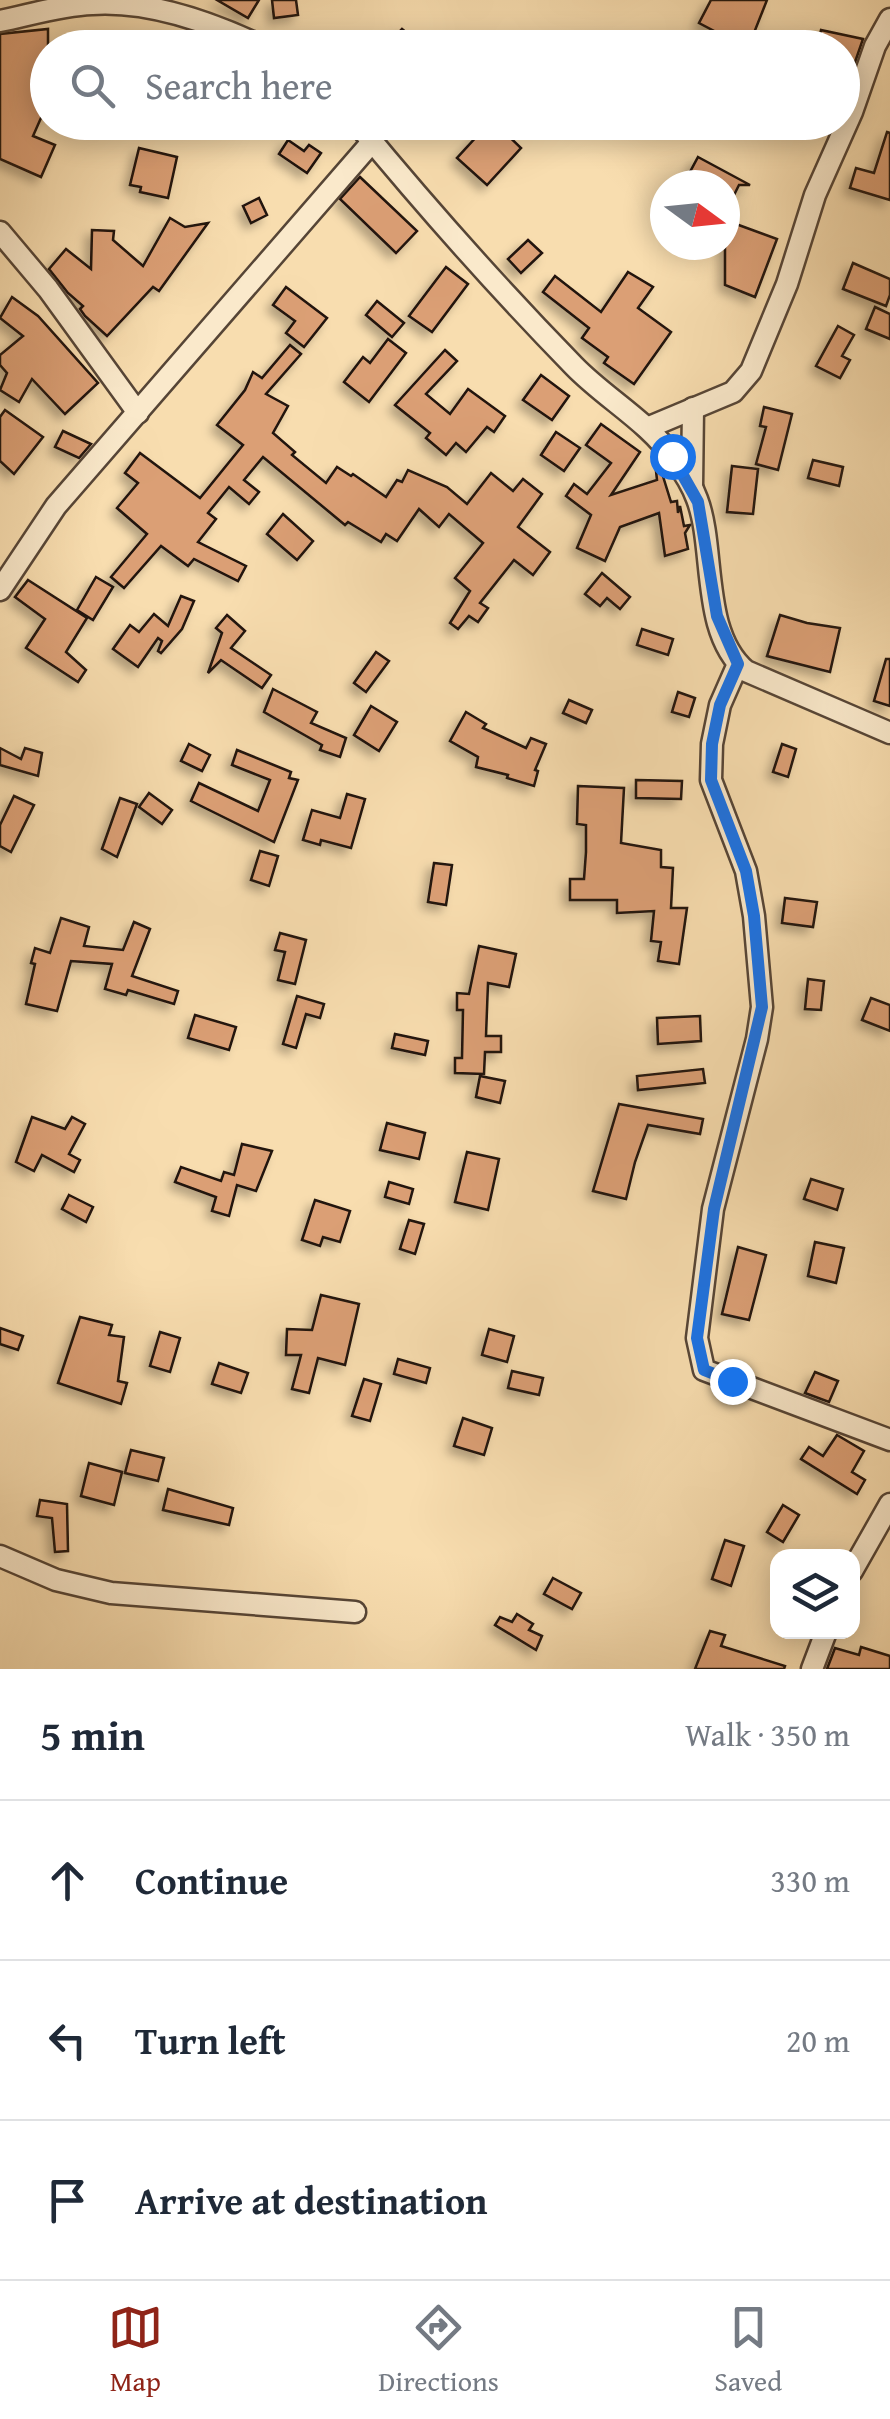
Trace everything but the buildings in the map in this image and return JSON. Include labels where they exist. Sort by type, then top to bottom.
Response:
[{"type":"street","points":[[0,21],[89,4],[120,4],[166,12],[225,30]]},
{"type":"street","points":[[860,86],[874,46],[890,19]]},
{"type":"street","points":[[647,428],[733,392],[751,371],[788,284],[816,194],[839,140]]},
{"type":"street","points":[[0,590],[56,506],[372,142],[460,246],[579,371],[647,428],[672,456],[698,502],[717,616],[738,664],[746,671],[890,733]]},
{"type":"street","points":[[0,232],[48,288],[138,412]]},
{"type":"street","points":[[692,487],[694,408]]},
{"type":"street","points":[[738,664],[720,705],[712,744],[711,780],[746,871],[762,1007],[714,1209],[702,1283],[698,1350],[704,1370],[890,1440]]},
{"type":"street","points":[[860,1557],[890,1504]]},
{"type":"street","points":[[0,1556],[56,1580],[111,1594],[356,1612]]},
{"type":"street","points":[[812,1669],[823,1639]]},
{"type":"route","points":[[672,456],[698,502],[717,616],[738,664],[720,705],[712,744],[711,780],[746,871],[762,988],[757,1039],[714,1209],[697,1338],[704,1370],[732,1381]]}]
